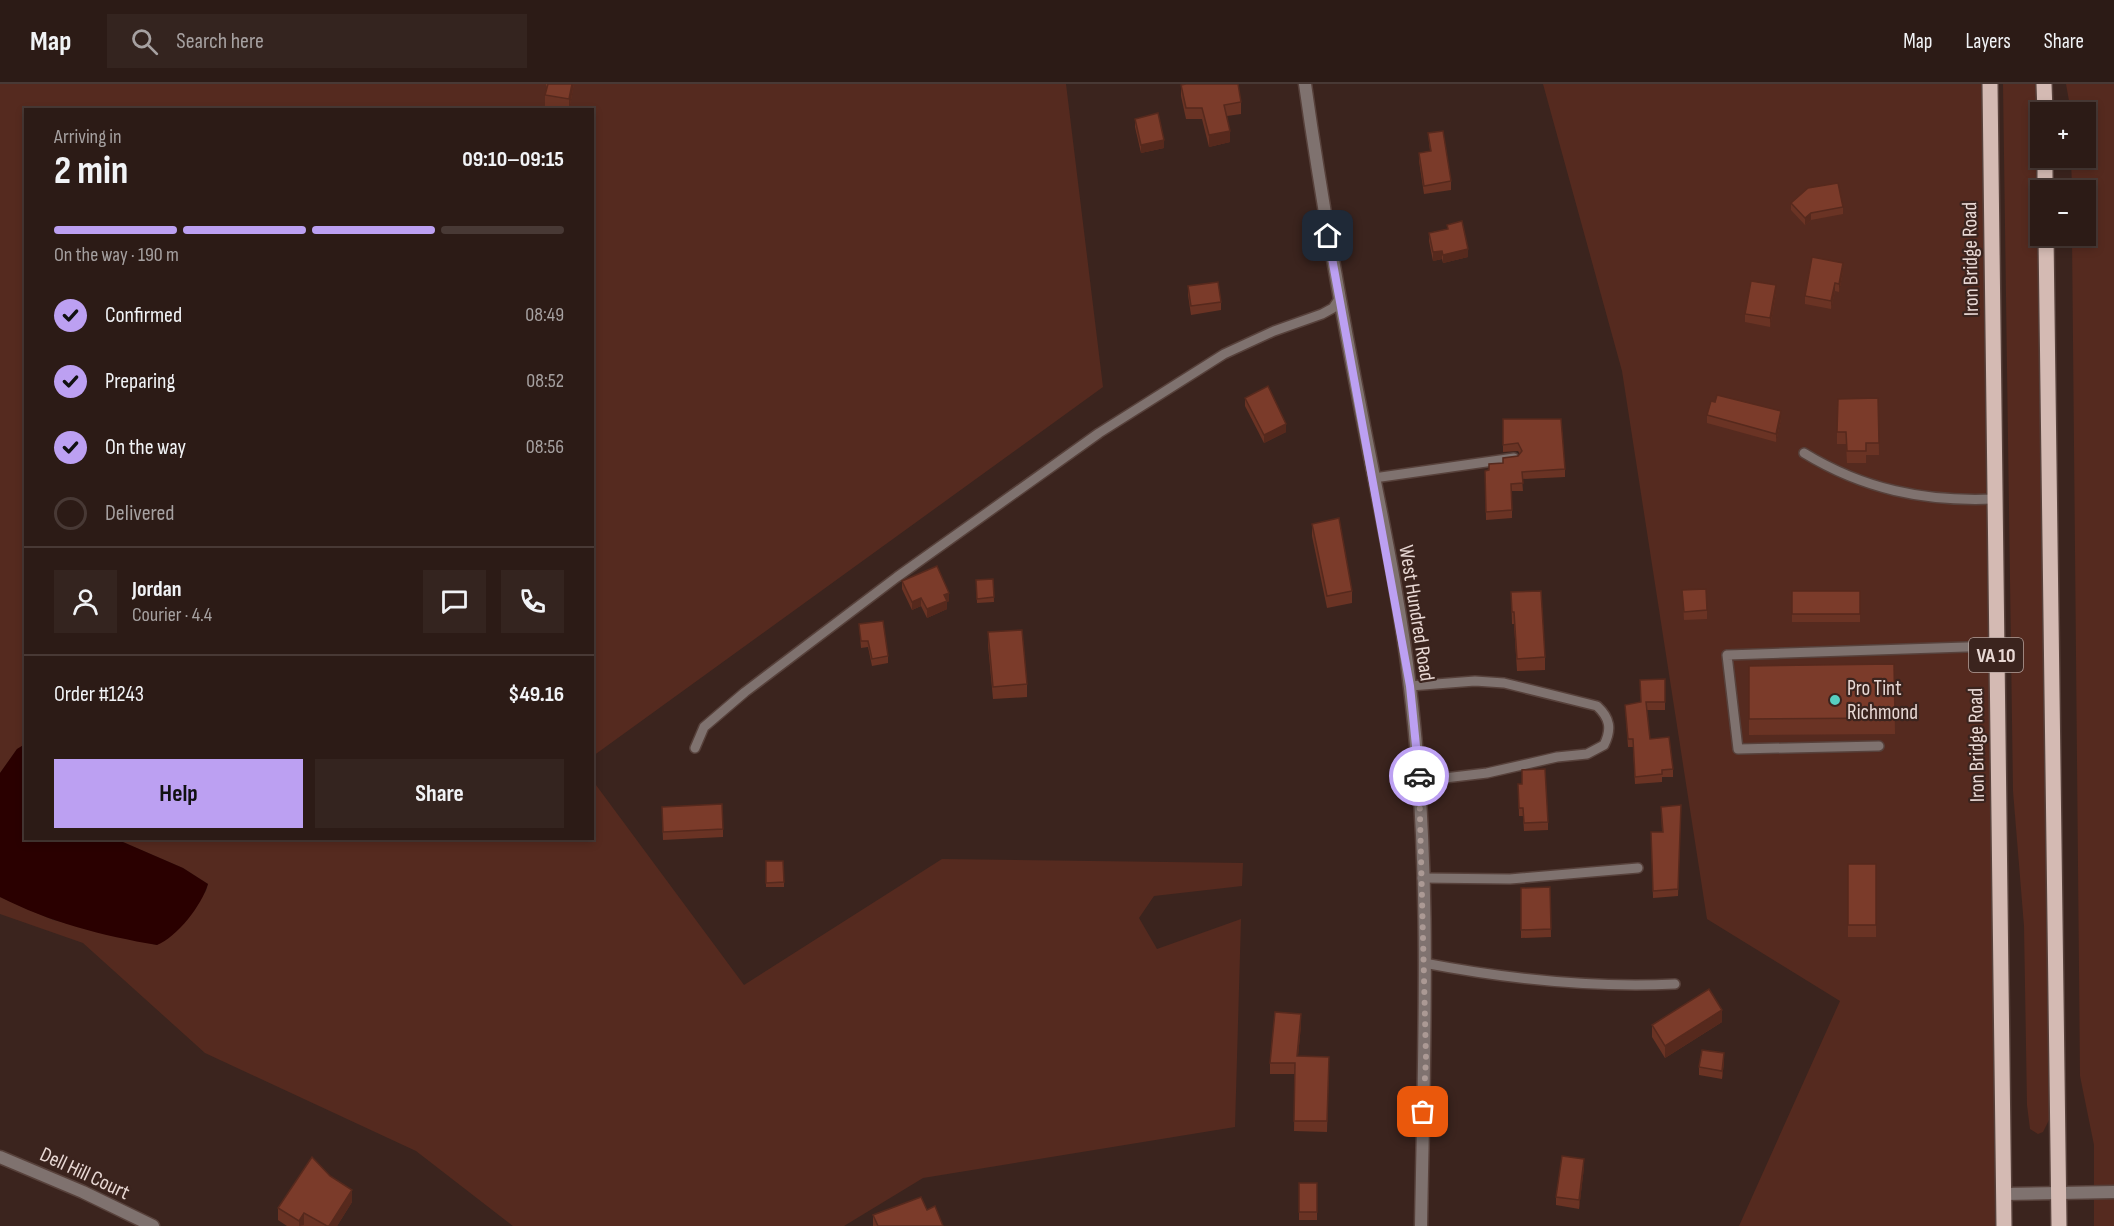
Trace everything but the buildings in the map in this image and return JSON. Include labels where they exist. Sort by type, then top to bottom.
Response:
[{"type":"main road","name":"Iron Bridge Road","points":[[1990,84],[2004,1226]]},
{"type":"main road","points":[[2044,84],[2045,102]]},
{"type":"main road","name":"VA 10","points":[[2046,246],[2059,1226]]},
{"type":"street","name":"West Hundred Road","points":[[1305,84],[1340,299],[1410,686],[1419,781],[1426,1059],[1421,1226]]},
{"type":"street","name":"Dell Hill Court","points":[[0,1157],[82,1192],[153,1226]]},
{"type":"street","points":[[2004,1194],[2114,1191]]},
{"type":"lane","points":[[695,748],[704,727],[745,693],[897,577],[1099,433],[1224,354],[1274,331],[1322,314],[1333,308],[1340,299]]},
{"type":"lane","points":[[1804,453],[1842,475],[1894,492],[1959,499],[1994,499]]},
{"type":"lane","points":[[1374,478],[1516,457]]},
{"type":"lane","points":[[1879,746],[1738,749],[1727,655],[1996,646]]},
{"type":"lane","points":[[1410,686],[1475,681],[1504,683],[1597,706],[1605,713],[1610,725],[1604,745],[1587,754],[1557,757],[1486,773],[1419,781]]},
{"type":"lane","points":[[1422,878],[1510,879],[1638,868]]},
{"type":"lane","points":[[1424,963],[1530,980],[1606,985],[1676,984]]},
{"type":"shaded area","points":[[0,84],[1066,84],[1103,387],[594,755],[594,108],[24,108],[24,745],[17,749],[0,773]]},
{"type":"shaded area","points":[[1543,84],[1987,84],[1987,536],[2000,985],[2003,1226],[1739,1226],[1840,1001],[1707,919],[1622,371]]},
{"type":"shaded area","points":[[2003,84],[2037,84],[2037,102],[2030,102],[2030,168],[2038,168],[2038,180],[2030,180],[2030,246],[2039,246],[2051,1106],[2049,1120],[2043,1132],[2038,1134],[2030,1129],[2027,1105],[2024,926],[2013,791]]},
{"type":"shaded area","points":[[2066,84],[2114,84],[2114,1226],[2094,1226],[2094,1145],[2080,1076],[2072,246],[2096,246],[2096,180],[2072,180],[2071,168],[2096,168],[2096,102],[2069,102]]},
{"type":"shaded area","points":[[24,745],[24,840],[118,840],[183,868],[208,884],[188,919],[173,935],[157,945],[117,937],[57,921],[0,897],[0,773],[17,749]]},
{"type":"shaded area","points":[[594,782],[744,985],[942,859],[1243,863],[1242,886],[1154,896],[1139,918],[1157,949],[1241,919],[1235,1127],[923,1178],[844,1226],[513,1226],[416,1151],[205,1053],[83,943],[0,914],[0,897],[53,920],[157,945],[177,930],[206,891],[208,884],[183,868],[118,840],[594,840]]},
{"type":"way so far","points":[[1419,776],[1426,1059],[1423,1112]]},
{"type":"place","name":"Pro Tint Richmond","points":[[1835,700]]},
{"type":"route","points":[[1328,236],[1381,515],[1410,686],[1419,776]]}]
